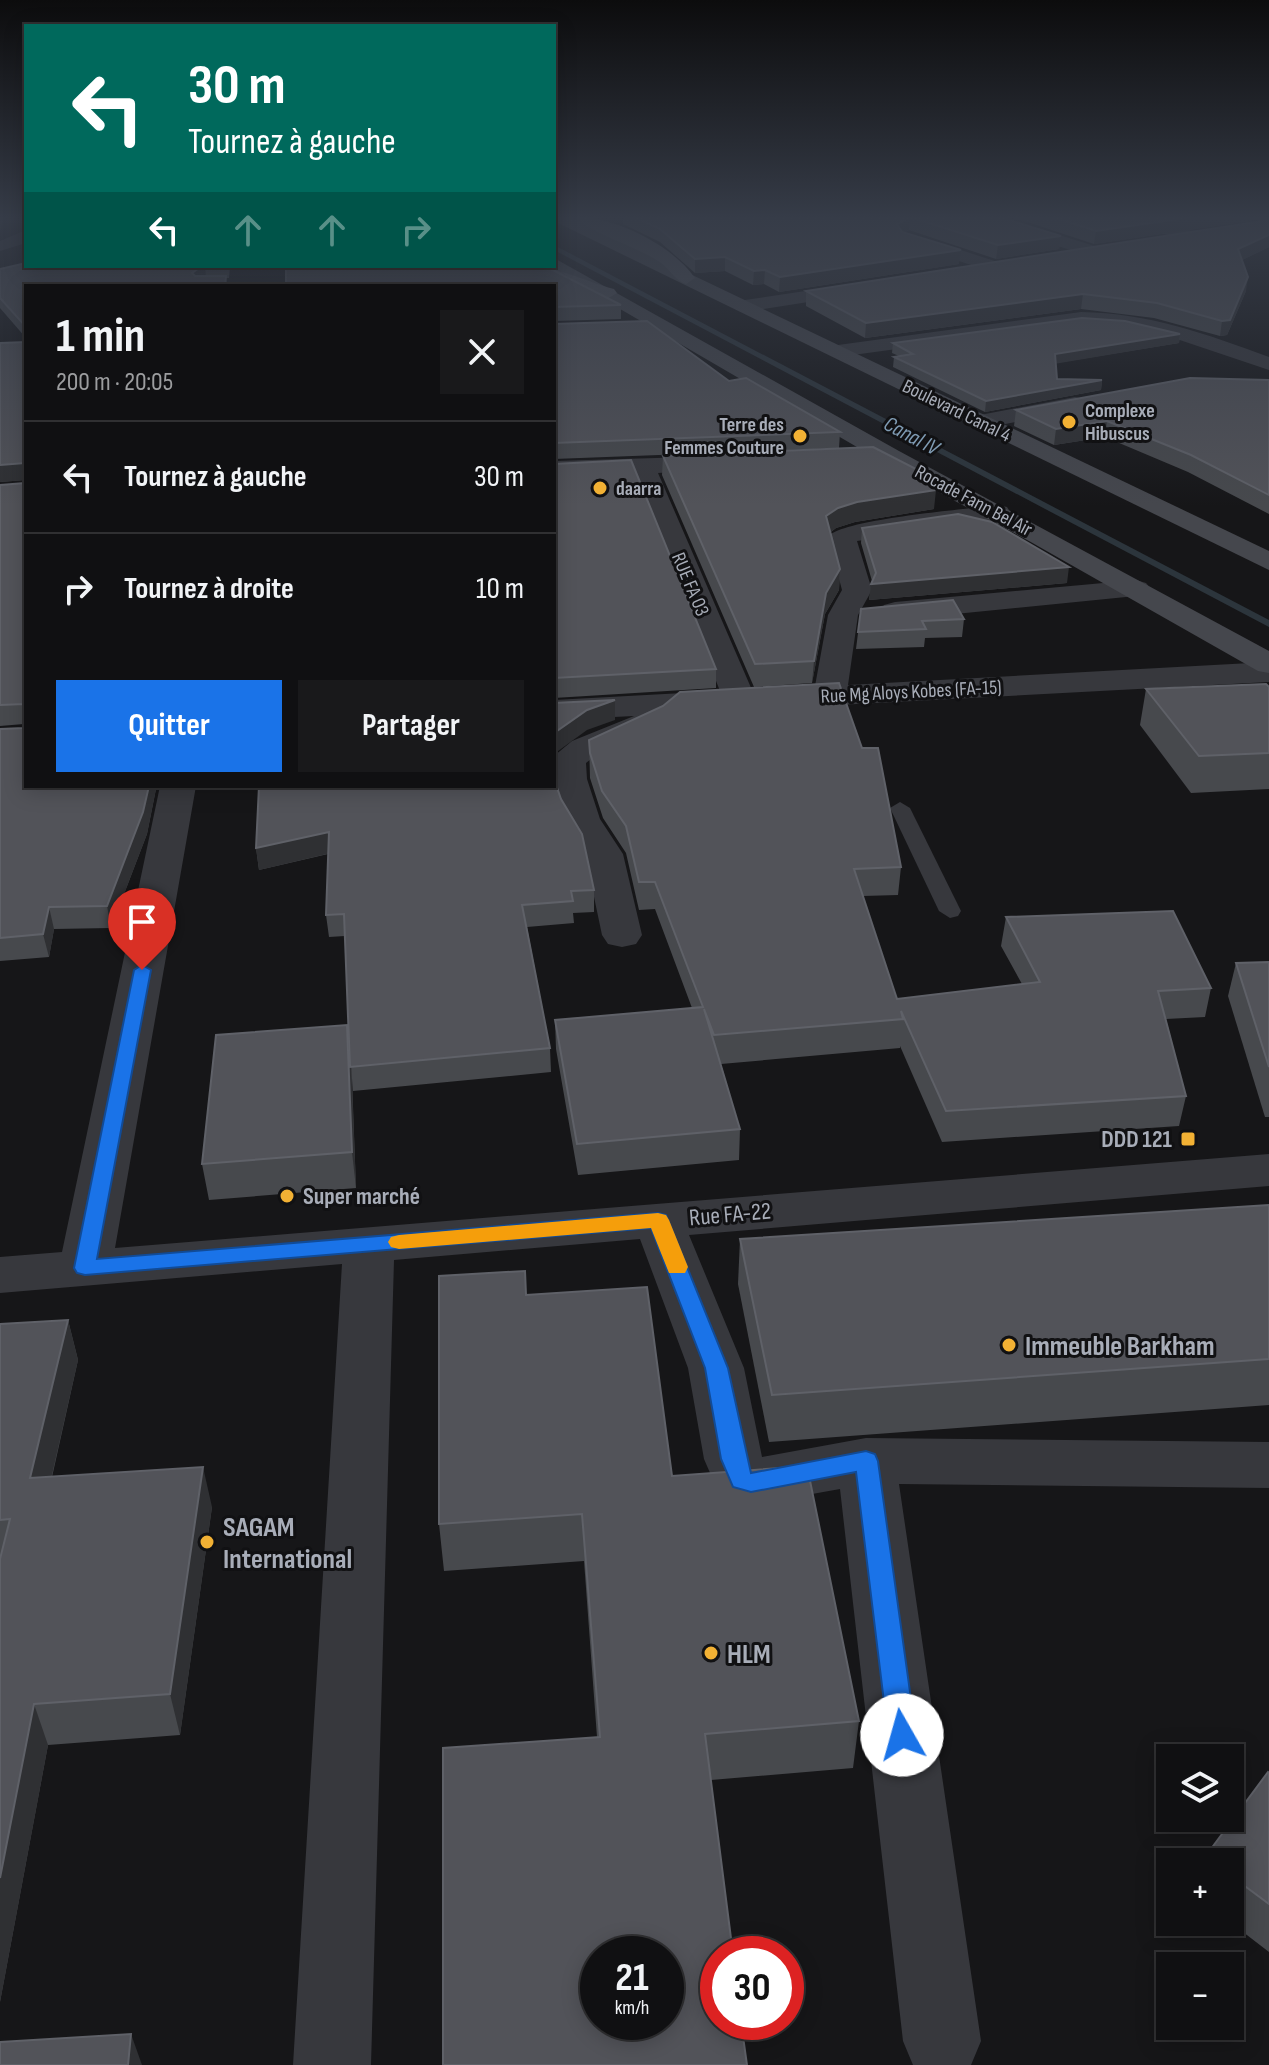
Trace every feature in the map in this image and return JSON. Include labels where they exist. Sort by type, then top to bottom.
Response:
[{"type":"main road","name":"Rocade Fann Bel Air","points":[[639,313],[890,456],[1269,664]]},
{"type":"main road","name":"Boulevard Canal 4","points":[[760,313],[1269,562]]},
{"type":"main road","points":[[856,388],[878,373]]},
{"type":"main road","points":[[764,385],[824,392]]},
{"type":"street","points":[[838,351],[1106,317],[1157,324],[1269,364]]},
{"type":"street","points":[[630,328],[660,327]]},
{"type":"street","points":[[1222,374],[1269,364]]},
{"type":"street","points":[[980,422],[1100,400]]},
{"type":"street","points":[[844,458],[890,456]]},
{"type":"street","points":[[556,469],[751,462]]},
{"type":"street","name":"RUE FA 03","points":[[643,466],[740,701]]},
{"type":"street","points":[[830,695],[843,615],[857,590],[842,537],[862,531],[998,513]]},
{"type":"street","points":[[843,615],[1136,589]]},
{"type":"street","name":"Rue Mg Aloys Kobes (FA-15)","points":[[556,710],[1269,672]]},
{"type":"street","points":[[622,935],[604,854],[582,819],[569,779],[569,760],[584,748],[621,731],[700,704]]},
{"type":"street","points":[[85,1268],[178,788]]},
{"type":"street","name":"Rue FA-22","points":[[0,1275],[1269,1170]]},
{"type":"street","points":[[658,1220],[716,1368],[733,1459],[741,1480],[751,1482],[866,1461],[1269,1465]]},
{"type":"street","points":[[332,2065],[369,1244]]},
{"type":"street","points":[[866,1461],[942,2041]]},
{"type":"lane","points":[[900,808],[950,911]]},
{"type":"building","points":[[14,313],[24,313],[24,325]]},
{"type":"building","points":[[848,313],[938,313],[866,323]]},
{"type":"building","points":[[1194,313],[1233,313],[1230,320],[1222,321]]},
{"type":"building","points":[[1082,318],[1125,321],[1180,334],[1055,354],[1057,379],[1102,380],[986,401],[894,357],[913,354],[893,343]]},
{"type":"building","points":[[647,321],[729,381],[746,378],[840,432],[556,443],[556,324]]},
{"type":"building","points":[[24,342],[24,463],[0,465],[0,343]]},
{"type":"building","points":[[1190,378],[1269,380],[1269,495],[1191,455],[1107,421],[1056,429],[1016,410]]},
{"type":"building","points":[[873,447],[920,471],[936,490],[857,502],[826,516],[840,569],[826,593],[814,661],[755,664],[663,456]]},
{"type":"building","points":[[631,460],[716,669],[556,678],[556,464]]},
{"type":"building","points":[[24,483],[24,704],[0,705],[0,485]]},
{"type":"building","points":[[958,514],[992,522],[1069,567],[871,584],[876,573],[862,528]]},
{"type":"building","points":[[953,600],[964,619],[922,621],[926,629],[858,632],[861,609]]},
{"type":"building","points":[[839,683],[862,748],[878,748],[901,867],[854,869],[897,999],[1040,982],[1006,917],[1173,911],[1211,988],[1158,991],[1186,1096],[946,1111],[901,1011],[903,1019],[714,1035],[704,1009],[740,1129],[577,1144],[555,1020],[703,1007],[655,882],[639,882],[626,826],[602,791],[589,740],[663,706],[680,692]]},
{"type":"building","points":[[1266,684],[1269,687],[1269,753],[1199,756],[1146,689]]},
{"type":"building","points":[[615,700],[587,710],[556,732],[556,703]]},
{"type":"building","points":[[24,728],[24,788],[149,788],[143,812],[107,906],[49,907],[43,934],[0,938],[0,729]]},
{"type":"building","points":[[556,785],[582,834],[594,890],[571,891],[573,901],[522,905],[550,1048],[350,1067],[344,914],[326,915],[329,832],[256,848],[259,788],[556,788]]},
{"type":"building","points":[[1269,962],[1269,1067],[1236,963]]},
{"type":"building","points":[[347,1025],[352,1152],[202,1164],[216,1035]]},
{"type":"building","name":"Immeuble Barkham","points":[[1269,1205],[1269,1359],[772,1395],[740,1239]]},
{"type":"building","name":"HLM","points":[[525,1271],[526,1295],[647,1287],[672,1476],[807,1466],[859,1721],[705,1734],[731,1936],[700,1936],[700,2040],[744,2040],[747,2065],[443,2065],[443,1748],[600,1737],[582,1514],[439,1524],[439,1276]]},
{"type":"building","points":[[68,1320],[30,1478],[203,1467],[170,1694],[34,1704],[0,1878],[0,1559],[10,1519],[0,1520],[0,1324]]},
{"type":"building","points":[[1268,1772],[1269,1904],[1244,1885],[1244,1848],[1212,1848],[1224,1832],[1244,1832],[1244,1804]]},
{"type":"building","points":[[131,2034],[128,2065],[0,2065],[0,2042]]},
{"type":"waterway","name":"Canal IV","points":[[680,313],[1269,624]]},
{"type":"slow traffic","points":[[399,1242],[658,1220],[677,1267]]},
{"type":"place","name":"Complexe Hibuscus","points":[[1069,422]]},
{"type":"place","name":"Terre des Femmes Couture","points":[[800,436]]},
{"type":"place","name":"daarra","points":[[600,488]]},
{"type":"place","name":"DDD 121","points":[[1188,1139]]},
{"type":"place","name":"Super marché","points":[[287,1196]]},
{"type":"place","name":"Immeuble Barkham","points":[[1009,1345]]},
{"type":"place","name":"SAGAM International","points":[[207,1542]]},
{"type":"place","name":"HLM","points":[[711,1653]]},
{"type":"route","points":[[142,970],[85,1268],[658,1220],[716,1368],[733,1459],[741,1480],[751,1482],[866,1461],[902,1735]]}]
